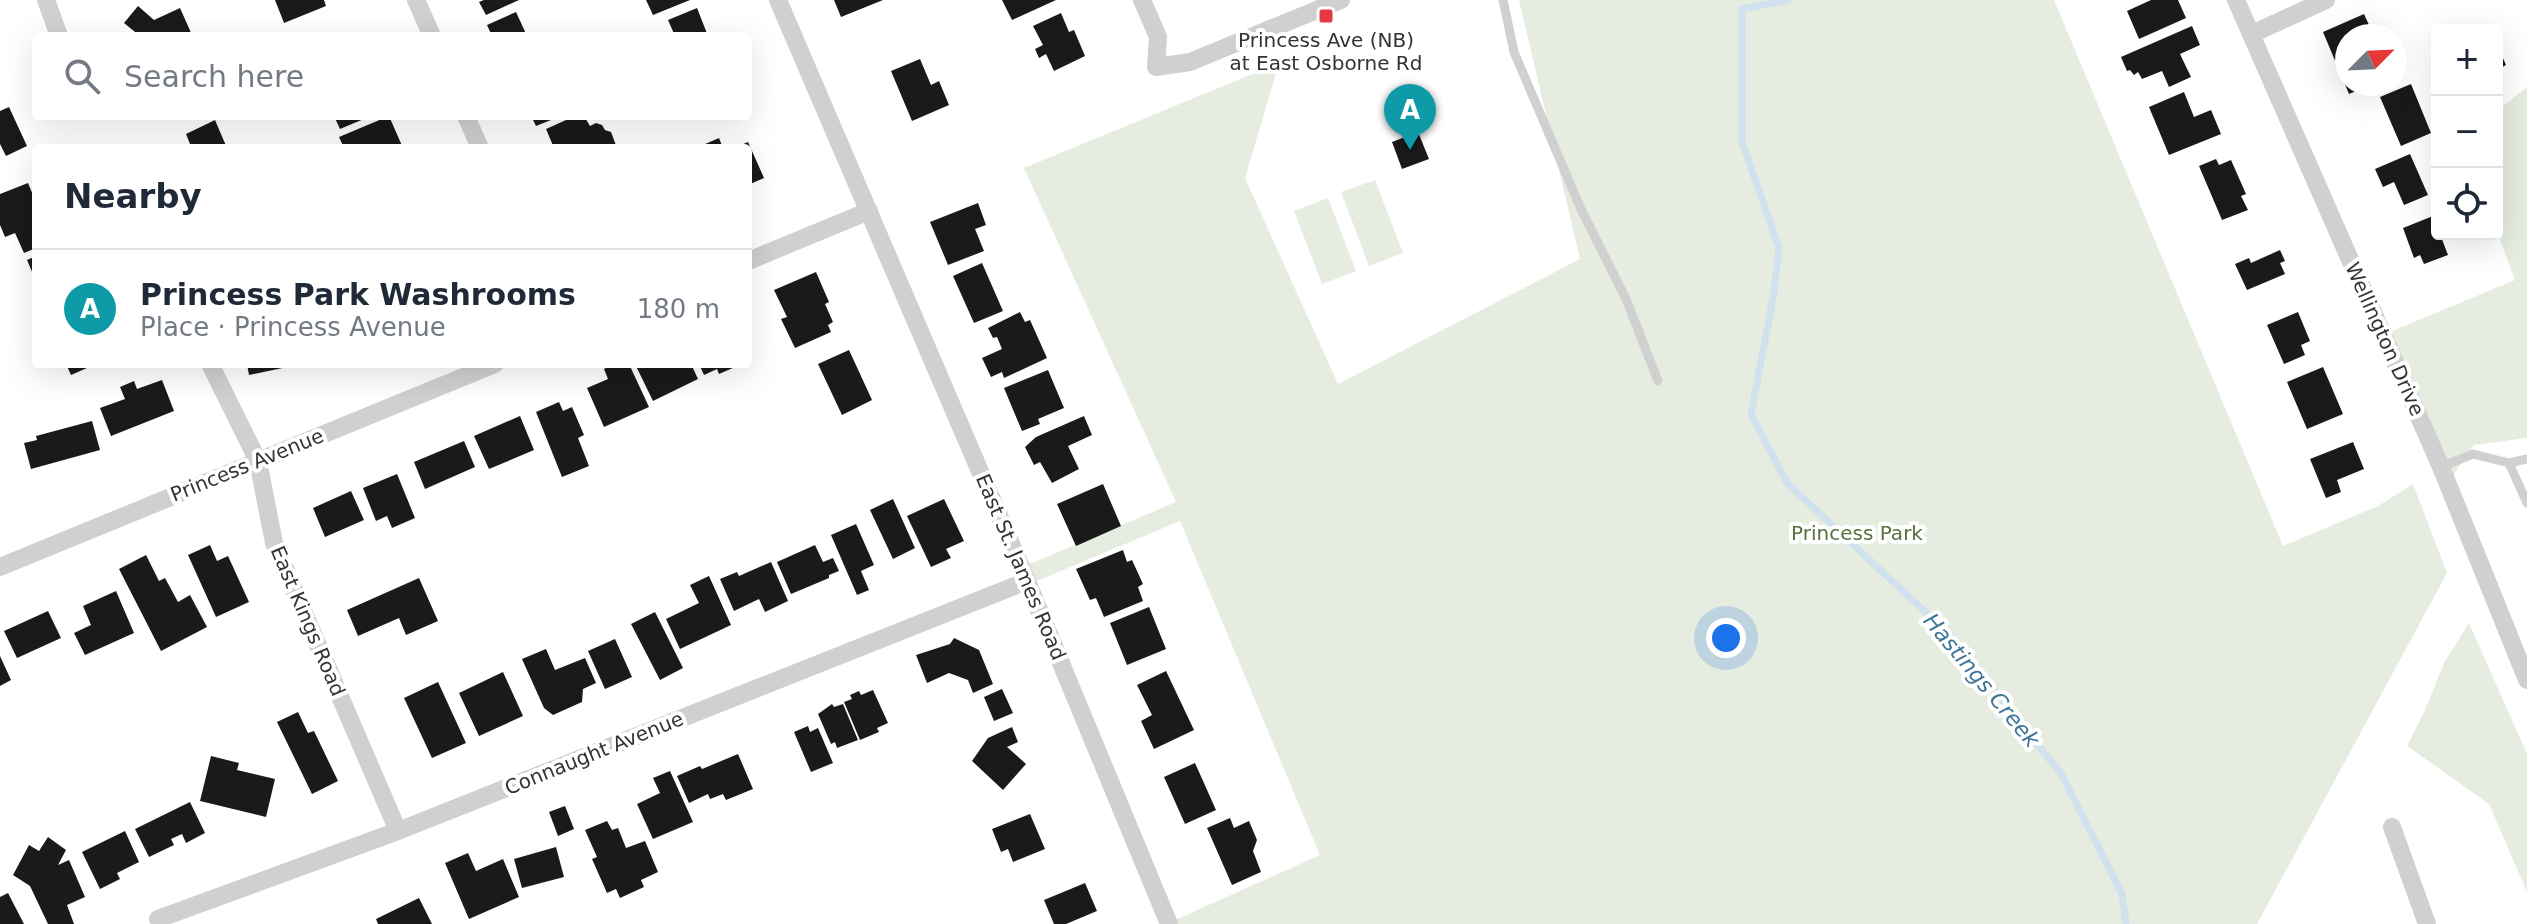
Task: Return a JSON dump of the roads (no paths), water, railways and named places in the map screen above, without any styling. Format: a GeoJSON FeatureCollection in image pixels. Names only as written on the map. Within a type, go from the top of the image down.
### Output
{"type":"FeatureCollection","features":[{"type":"Feature","properties":{"kind":"street"},"geometry":{"type":"LineString","coordinates":[[46,0],[58,32]]}},
{"type":"Feature","properties":{"kind":"street"},"geometry":{"type":"LineString","coordinates":[[416,0],[430,32]]}},
{"type":"Feature","properties":{"kind":"street","name":"East St. James Road"},"geometry":{"type":"LineString","coordinates":[[778,0],[1027,581],[1169,924]]}},
{"type":"Feature","properties":{"kind":"street"},"geometry":{"type":"LineString","coordinates":[[1142,0],[1158,37],[1156,67],[1190,62],[1341,0]]}},
{"type":"Feature","properties":{"kind":"street","name":"Wellington Drive"},"geometry":{"type":"LineString","coordinates":[[2236,0],[2441,467],[2527,680]]}},
{"type":"Feature","properties":{"kind":"street"},"geometry":{"type":"LineString","coordinates":[[2252,34],[2326,0]]}},
{"type":"Feature","properties":{"kind":"street"},"geometry":{"type":"LineString","coordinates":[[468,120],[478,144]]}},
{"type":"Feature","properties":{"kind":"street"},"geometry":{"type":"LineString","coordinates":[[752,259],[869,211]]}},
{"type":"Feature","properties":{"kind":"street","name":"East Kings Road"},"geometry":{"type":"LineString","coordinates":[[212,368],[258,461],[274,543],[398,831]]}},
{"type":"Feature","properties":{"kind":"street","name":"Princess Avenue"},"geometry":{"type":"LineString","coordinates":[[0,567],[485,368]]}},
{"type":"Feature","properties":{"kind":"street","name":"Connaught Avenue"},"geometry":{"type":"LineString","coordinates":[[158,919],[398,831],[1027,581]]}},
{"type":"Feature","properties":{"kind":"street"},"geometry":{"type":"LineString","coordinates":[[2392,827],[2427,924]]}},
{"type":"Feature","properties":{"kind":"lane"},"geometry":{"type":"LineString","coordinates":[[1503,0],[1514,52],[1581,209],[1626,299],[1658,381]]}},
{"type":"Feature","properties":{"kind":"lane"},"geometry":{"type":"LineString","coordinates":[[2441,467],[2473,454],[2509,463],[2527,459]]}},
{"type":"Feature","properties":{"kind":"lane"},"geometry":{"type":"LineString","coordinates":[[2509,463],[2527,503]]}},
{"type":"Feature","properties":{"kind":"waterway","name":"Hastings Creek"},"geometry":{"type":"LineString","coordinates":[[1788,0],[1742,9],[1742,142],[1779,248],[1774,293],[1751,414],[1787,483],[1948,633],[2062,775],[2122,894],[2126,924]]}},
{"type":"Feature","properties":{"kind":"place","name":"Princess Ave (NB) at East Osborne Rd"},"geometry":{"type":"Point","coordinates":[1326,16]}},
{"type":"Feature","properties":{"kind":"place","name":"Princess Park Washrooms"},"geometry":{"type":"Point","coordinates":[1410,150]}},
{"type":"Feature","properties":{"kind":"park label","name":"Princess Park"},"geometry":{"type":"Point","coordinates":[1857,533]}}]}
